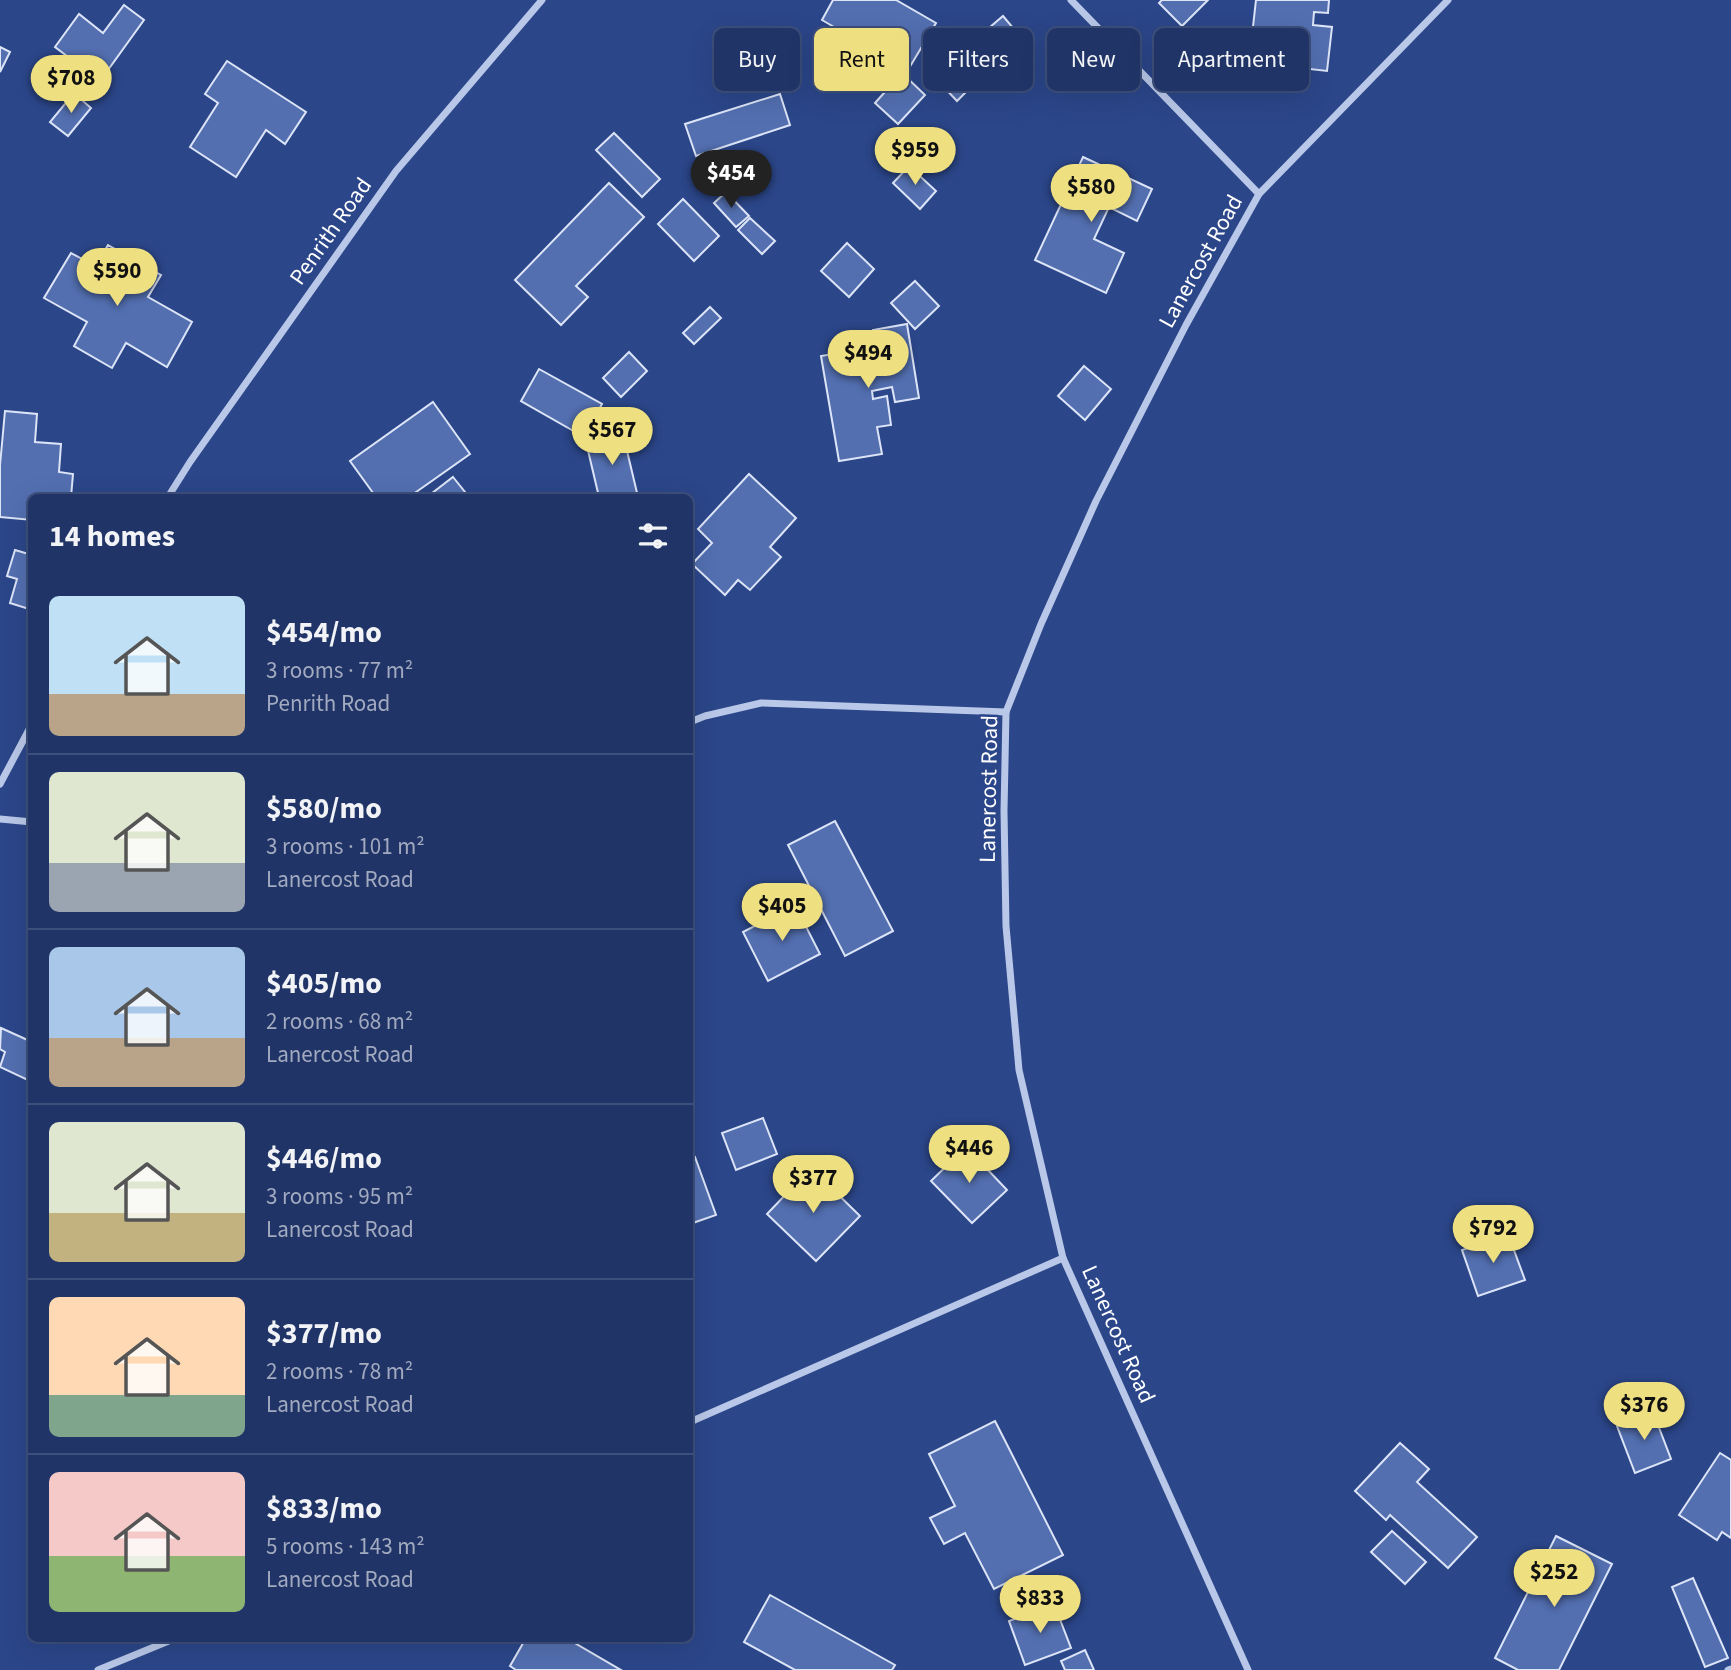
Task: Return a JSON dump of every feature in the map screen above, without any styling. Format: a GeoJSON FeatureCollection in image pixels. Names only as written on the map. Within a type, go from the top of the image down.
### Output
{"type":"FeatureCollection","features":[{"type":"Feature","properties":{"kind":"street","name":"Penrith Road"},"geometry":{"type":"LineString","coordinates":[[170,494],[396,171],[542,0]]}},
{"type":"Feature","properties":{"kind":"street"},"geometry":{"type":"LineString","coordinates":[[1071,0],[1259,194]]}},
{"type":"Feature","properties":{"kind":"street","name":"Lanercost Road"},"geometry":{"type":"LineString","coordinates":[[1248,1670],[1063,1258],[1018,1070],[1006,926],[1006,712],[1041,624],[1096,501],[1186,325],[1259,194],[1448,0]]}},
{"type":"Feature","properties":{"kind":"street"},"geometry":{"type":"LineString","coordinates":[[693,721],[761,703],[1006,712]]}},
{"type":"Feature","properties":{"kind":"street"},"geometry":{"type":"LineString","coordinates":[[0,784],[28,732]]}},
{"type":"Feature","properties":{"kind":"street"},"geometry":{"type":"LineString","coordinates":[[0,819],[28,822]]}},
{"type":"Feature","properties":{"kind":"street"},"geometry":{"type":"LineString","coordinates":[[693,1421],[1063,1258]]}},
{"type":"Feature","properties":{"kind":"street"},"geometry":{"type":"LineString","coordinates":[[97,1670],[166,1642]]}},
{"type":"Feature","properties":{"kind":"building"},"geometry":{"type":"Polygon","coordinates":[[[833,0],[896,0],[936,23],[933,28],[923,28],[923,45],[909,68],[909,28],[836,28],[822,20],[833,0]]]}},
{"type":"Feature","properties":{"kind":"building"},"geometry":{"type":"Polygon","coordinates":[[[1162,0],[1208,0],[1182,26],[1159,3],[1162,0]]]}},
{"type":"Feature","properties":{"kind":"building"},"geometry":{"type":"Polygon","coordinates":[[[1256,0],[1329,0],[1328,13],[1314,12],[1313,25],[1332,27],[1327,71],[1309,69],[1309,28],[1253,28],[1256,0]]]}},
{"type":"Feature","properties":{"kind":"building"},"geometry":{"type":"Polygon","coordinates":[[[124,5],[144,20],[100,81],[55,47],[79,14],[103,33],[124,5]]]}},
{"type":"Feature","properties":{"kind":"building"},"geometry":{"type":"Polygon","coordinates":[[[1003,16],[1013,28],[989,28],[1003,16]]]}},
{"type":"Feature","properties":{"kind":"building"},"geometry":{"type":"Polygon","coordinates":[[[0,47],[10,52],[0,72],[0,47]]]}},
{"type":"Feature","properties":{"kind":"building"},"geometry":{"type":"Polygon","coordinates":[[[227,61],[306,112],[285,144],[266,130],[236,177],[190,147],[218,103],[205,94],[227,61]]]}},
{"type":"Feature","properties":{"kind":"building"},"geometry":{"type":"Polygon","coordinates":[[[909,80],[925,95],[898,124],[875,103],[886,91],[909,91],[909,80]]]}},
{"type":"Feature","properties":{"kind":"building"},"geometry":{"type":"Polygon","coordinates":[[[948,91],[967,91],[957,101],[948,91]]]}},
{"type":"Feature","properties":{"kind":"building"},"geometry":{"type":"Polygon","coordinates":[[[74,93],[91,108],[68,136],[50,122],[74,93]]]}},
{"type":"Feature","properties":{"kind":"building"},"geometry":{"type":"Polygon","coordinates":[[[780,94],[790,125],[696,156],[685,124],[780,94]]]}},
{"type":"Feature","properties":{"kind":"building"},"geometry":{"type":"Polygon","coordinates":[[[614,133],[660,179],[642,197],[596,150],[614,133]]]}},
{"type":"Feature","properties":{"kind":"building"},"geometry":{"type":"Polygon","coordinates":[[[1083,157],[1152,189],[1137,221],[1109,207],[1094,239],[1124,253],[1106,293],[1035,260],[1083,157]]]}},
{"type":"Feature","properties":{"kind":"building"},"geometry":{"type":"Polygon","coordinates":[[[909,166],[936,191],[920,209],[893,183],[909,166]]]}},
{"type":"Feature","properties":{"kind":"building"},"geometry":{"type":"Polygon","coordinates":[[[609,183],[644,217],[576,286],[588,297],[561,325],[515,280],[609,183]]]}},
{"type":"Feature","properties":{"kind":"building"},"geometry":{"type":"Polygon","coordinates":[[[726,192],[749,216],[736,227],[714,203],[726,192]]]}},
{"type":"Feature","properties":{"kind":"building"},"geometry":{"type":"Polygon","coordinates":[[[683,199],[719,236],[694,261],[658,224],[683,199]]]}},
{"type":"Feature","properties":{"kind":"building"},"geometry":{"type":"Polygon","coordinates":[[[750,218],[775,241],[762,254],[738,230],[750,218]]]}},
{"type":"Feature","properties":{"kind":"building"},"geometry":{"type":"Polygon","coordinates":[[[847,243],[874,269],[849,297],[821,271],[847,243]]]}},
{"type":"Feature","properties":{"kind":"building"},"geometry":{"type":"Polygon","coordinates":[[[108,245],[161,275],[148,297],[192,322],[167,367],[126,343],[112,368],[74,346],[87,322],[44,298],[71,253],[95,266],[108,245]]]}},
{"type":"Feature","properties":{"kind":"building"},"geometry":{"type":"Polygon","coordinates":[[[915,281],[939,306],[915,329],[891,303],[915,281]]]}},
{"type":"Feature","properties":{"kind":"building"},"geometry":{"type":"Polygon","coordinates":[[[710,307],[721,318],[694,344],[683,333],[710,307]]]}},
{"type":"Feature","properties":{"kind":"building"},"geometry":{"type":"Polygon","coordinates":[[[907,324],[919,398],[895,402],[892,387],[872,391],[873,399],[887,396],[891,425],[877,427],[882,454],[839,461],[821,356],[875,347],[873,330],[907,324]]]}},
{"type":"Feature","properties":{"kind":"building"},"geometry":{"type":"Polygon","coordinates":[[[629,352],[647,371],[621,397],[603,378],[629,352]]]}},
{"type":"Feature","properties":{"kind":"building"},"geometry":{"type":"Polygon","coordinates":[[[1084,366],[1111,389],[1085,420],[1058,396],[1084,366]]]}},
{"type":"Feature","properties":{"kind":"building"},"geometry":{"type":"Polygon","coordinates":[[[539,369],[602,404],[584,437],[521,401],[539,369]]]}},
{"type":"Feature","properties":{"kind":"building"},"geometry":{"type":"Polygon","coordinates":[[[433,402],[470,454],[413,494],[374,494],[350,461],[433,402]]]}},
{"type":"Feature","properties":{"kind":"building"},"geometry":{"type":"Polygon","coordinates":[[[5,411],[37,414],[35,442],[61,444],[59,472],[73,474],[71,494],[28,494],[28,520],[0,517],[0,465],[5,411]]]}},
{"type":"Feature","properties":{"kind":"building"},"geometry":{"type":"Polygon","coordinates":[[[623,434],[637,494],[598,494],[586,442],[623,434]]]}},
{"type":"Feature","properties":{"kind":"building"},"geometry":{"type":"Polygon","coordinates":[[[749,474],[796,518],[770,547],[781,557],[750,590],[738,580],[725,595],[693,565],[712,543],[698,529],[749,474]]]}},
{"type":"Feature","properties":{"kind":"building"},"geometry":{"type":"Polygon","coordinates":[[[453,477],[467,494],[431,494],[453,477]]]}},
{"type":"Feature","properties":{"kind":"building"},"geometry":{"type":"Polygon","coordinates":[[[15,550],[28,554],[28,609],[10,603],[17,579],[7,576],[15,550]]]}},
{"type":"Feature","properties":{"kind":"building"},"geometry":{"type":"Polygon","coordinates":[[[835,821],[893,931],[845,956],[788,845],[835,821]]]}},
{"type":"Feature","properties":{"kind":"building"},"geometry":{"type":"Polygon","coordinates":[[[795,905],[820,954],[768,981],[743,932],[795,905]]]}},
{"type":"Feature","properties":{"kind":"building"},"geometry":{"type":"Polygon","coordinates":[[[1,1028],[28,1040],[28,1080],[0,1067],[5,1052],[0,1049],[1,1028]]]}},
{"type":"Feature","properties":{"kind":"building"},"geometry":{"type":"Polygon","coordinates":[[[763,1118],[777,1154],[736,1170],[722,1133],[763,1118]]]}},
{"type":"Feature","properties":{"kind":"building"},"geometry":{"type":"Polygon","coordinates":[[[966,1147],[1007,1190],[972,1223],[931,1181],[966,1147]]]}},
{"type":"Feature","properties":{"kind":"building"},"geometry":{"type":"Polygon","coordinates":[[[695,1157],[716,1215],[693,1223],[695,1157]]]}},
{"type":"Feature","properties":{"kind":"building"},"geometry":{"type":"Polygon","coordinates":[[[811,1168],[860,1216],[816,1261],[767,1214],[811,1168]]]}},
{"type":"Feature","properties":{"kind":"building"},"geometry":{"type":"Polygon","coordinates":[[[1508,1234],[1525,1280],[1478,1296],[1462,1250],[1508,1234]]]}},
{"type":"Feature","properties":{"kind":"building"},"geometry":{"type":"Polygon","coordinates":[[[1653,1412],[1671,1459],[1635,1473],[1617,1426],[1653,1412]]]}},
{"type":"Feature","properties":{"kind":"building"},"geometry":{"type":"Polygon","coordinates":[[[995,1421],[1063,1555],[994,1589],[965,1533],[944,1544],[930,1518],[955,1506],[929,1454],[995,1421]]]}},
{"type":"Feature","properties":{"kind":"building"},"geometry":{"type":"Polygon","coordinates":[[[1400,1443],[1429,1469],[1417,1482],[1477,1537],[1448,1568],[1390,1515],[1386,1520],[1355,1491],[1400,1443]]]}},
{"type":"Feature","properties":{"kind":"building"},"geometry":{"type":"Polygon","coordinates":[[[1720,1453],[1731,1460],[1731,1538],[1722,1532],[1717,1540],[1679,1515],[1720,1453]]]}},
{"type":"Feature","properties":{"kind":"building"},"geometry":{"type":"Polygon","coordinates":[[[1392,1531],[1426,1562],[1405,1584],[1371,1552],[1392,1531]]]}},
{"type":"Feature","properties":{"kind":"building"},"geometry":{"type":"Polygon","coordinates":[[[1556,1536],[1612,1564],[1559,1670],[1518,1670],[1495,1658],[1556,1536]]]}},
{"type":"Feature","properties":{"kind":"building"},"geometry":{"type":"Polygon","coordinates":[[[1693,1578],[1728,1658],[1705,1667],[1672,1587],[1693,1578]]]}},
{"type":"Feature","properties":{"kind":"building"},"geometry":{"type":"Polygon","coordinates":[[[770,1595],[895,1665],[892,1670],[795,1670],[744,1642],[770,1595]]]}},
{"type":"Feature","properties":{"kind":"building"},"geometry":{"type":"Polygon","coordinates":[[[1054,1604],[1071,1648],[1025,1665],[1009,1621],[1054,1604]]]}},
{"type":"Feature","properties":{"kind":"building"},"geometry":{"type":"Polygon","coordinates":[[[524,1642],[573,1642],[621,1670],[516,1670],[510,1666],[524,1642]]]}},
{"type":"Feature","properties":{"kind":"building"},"geometry":{"type":"Polygon","coordinates":[[[1085,1650],[1094,1670],[1065,1670],[1061,1661],[1085,1650]]]}}]}
